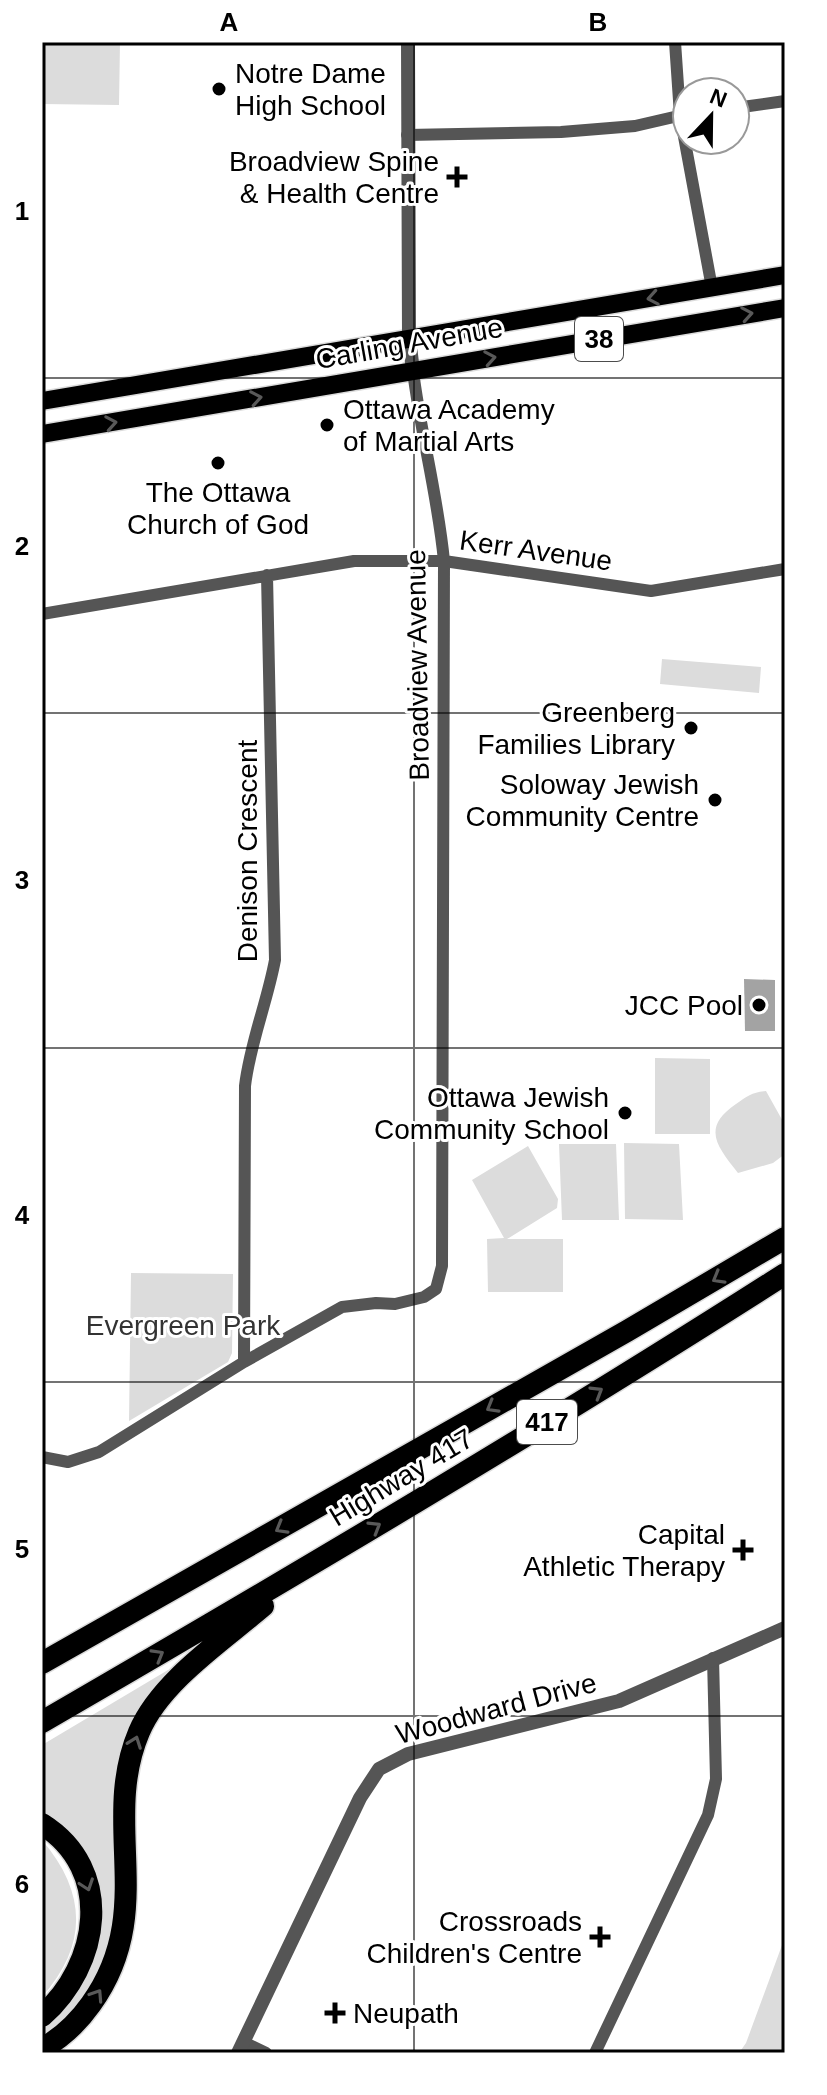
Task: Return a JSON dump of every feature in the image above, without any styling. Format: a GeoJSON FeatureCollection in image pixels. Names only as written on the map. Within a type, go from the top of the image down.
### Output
{"type":"FeatureCollection","features":[{"type":"Feature","properties":{"kind":"highway","name":"417"},"geometry":{"type":"LineString","coordinates":[[42,1663],[785,1238]]}},
{"type":"Feature","properties":{"kind":"highway","name":"Highway 417"},"geometry":{"type":"LineString","coordinates":[[42,1722],[308,1568],[642,1365],[785,1274]]}},
{"type":"Feature","properties":{"kind":"highway"},"geometry":{"type":"LineString","coordinates":[[42,2049],[82,2017],[108,1977],[120,1947],[127,1908],[125,1791],[129,1759],[140,1729],[159,1699],[193,1665],[308,1568]]}},
{"type":"Feature","properties":{"kind":"highway"},"geometry":{"type":"LineString","coordinates":[[42,1824],[55,1832],[74,1855],[89,1887],[92,1915],[89,1943],[74,1976],[42,2016]]}},
{"type":"Feature","properties":{"kind":"main road","name":"Carling Avenue"},"geometry":{"type":"LineString","coordinates":[[42,401],[785,275]]}},
{"type":"Feature","properties":{"kind":"main road","name":"Carling Avenue"},"geometry":{"type":"LineString","coordinates":[[42,434],[785,308]]}},
{"type":"Feature","properties":{"kind":"street","name":"Broadview Avenue"},"geometry":{"type":"LineString","coordinates":[[244,1362],[342,1307],[395,1304],[424,1297],[436,1289],[442,1266],[444,561],[441,525],[420,422],[409,338],[408,42]]}},
{"type":"Feature","properties":{"kind":"street"},"geometry":{"type":"LineString","coordinates":[[675,42],[679,76]]}},
{"type":"Feature","properties":{"kind":"street"},"geometry":{"type":"LineString","coordinates":[[751,106],[785,101]]}},
{"type":"Feature","properties":{"kind":"street"},"geometry":{"type":"LineString","coordinates":[[407,135],[576,131],[635,126],[671,117]]}},
{"type":"Feature","properties":{"kind":"street"},"geometry":{"type":"LineString","coordinates":[[691,156],[712,288]]}},
{"type":"Feature","properties":{"kind":"street","name":"Kerr Avenue"},"geometry":{"type":"LineString","coordinates":[[42,614],[354,561],[444,561],[651,591],[785,569]]}},
{"type":"Feature","properties":{"kind":"street","name":"Denison Crescent"},"geometry":{"type":"LineString","coordinates":[[244,1362],[245,1086],[248,1057],[268,995],[275,960],[267,575]]}},
{"type":"Feature","properties":{"kind":"street"},"geometry":{"type":"LineString","coordinates":[[42,1457],[68,1462],[99,1452],[244,1362]]}},
{"type":"Feature","properties":{"kind":"street","name":"Woodward Drive"},"geometry":{"type":"LineString","coordinates":[[240,2048],[360,1798],[379,1769],[408,1754],[619,1701],[785,1628]]}},
{"type":"Feature","properties":{"kind":"street"},"geometry":{"type":"LineString","coordinates":[[595,2053],[708,1815],[716,1779],[713,1658]]}},
{"type":"Feature","properties":{"kind":"street"},"geometry":{"type":"LineString","coordinates":[[240,2048],[266,2053]]}},
{"type":"Feature","properties":{"kind":"green space"},"geometry":{"type":"Polygon","coordinates":[[[42,42],[120,42],[119,105],[42,104],[42,42]]]}},
{"type":"Feature","properties":{"kind":"green space"},"geometry":{"type":"Polygon","coordinates":[[[662,659],[761,667],[759,693],[660,684],[662,659]]]}},
{"type":"Feature","properties":{"kind":"green space"},"geometry":{"type":"Polygon","coordinates":[[[655,1058],[710,1059],[710,1134],[655,1134],[655,1058]]]}},
{"type":"Feature","properties":{"kind":"green space"},"geometry":{"type":"Polygon","coordinates":[[[766,1091],[785,1125],[785,1154],[773,1163],[738,1173],[719,1146],[716,1129],[725,1113],[736,1104],[750,1095],[766,1091]]]}},
{"type":"Feature","properties":{"kind":"green space"},"geometry":{"type":"Polygon","coordinates":[[[624,1143],[679,1144],[683,1220],[625,1219],[624,1143]]]}},
{"type":"Feature","properties":{"kind":"green space"},"geometry":{"type":"Polygon","coordinates":[[[559,1144],[616,1144],[619,1220],[562,1220],[559,1144]]]}},
{"type":"Feature","properties":{"kind":"green space"},"geometry":{"type":"Polygon","coordinates":[[[528,1146],[558,1199],[557,1208],[507,1239],[563,1239],[563,1292],[488,1292],[487,1239],[504,1238],[472,1180],[528,1146]]]}},
{"type":"Feature","properties":{"kind":"green space","name":"Evergreen Park"},"geometry":{"type":"Polygon","coordinates":[[[131,1273],[233,1274],[232,1353],[228,1362],[129,1421],[131,1273]]]}},
{"type":"Feature","properties":{"kind":"green space"},"geometry":{"type":"Polygon","coordinates":[[[168,1670],[172,1672],[135,1716],[119,1915],[109,1952],[84,1999],[42,2041],[42,2024],[99,1919],[50,1817],[42,1813],[42,1745],[168,1670]]]}},
{"type":"Feature","properties":{"kind":"green space"},"geometry":{"type":"Polygon","coordinates":[[[42,1840],[67,1880],[74,1899],[76,1919],[68,1958],[42,1997],[42,1840]]]}},
{"type":"Feature","properties":{"kind":"green space"},"geometry":{"type":"Polygon","coordinates":[[[785,1937],[785,2053],[739,2053],[746,2043],[785,1937]]]}},
{"type":"Feature","properties":{"kind":"shaded area","name":"JCC Pool"},"geometry":{"type":"Polygon","coordinates":[[[744,979],[775,980],[775,1031],[745,1031],[744,979]]]}},
{"type":"Feature","properties":{"kind":"place","name":"Notre Dame High School"},"geometry":{"type":"Point","coordinates":[219,89]}},
{"type":"Feature","properties":{"kind":"place","name":"Broadview Spine & Health Centre"},"geometry":{"type":"Point","coordinates":[457,177]}},
{"type":"Feature","properties":{"kind":"place","name":"Ottawa Academy of Martial Arts"},"geometry":{"type":"Point","coordinates":[327,425]}},
{"type":"Feature","properties":{"kind":"place","name":"The Ottawa Church of God"},"geometry":{"type":"Point","coordinates":[218,463]}},
{"type":"Feature","properties":{"kind":"place","name":"Greenberg Families Library"},"geometry":{"type":"Point","coordinates":[691,728]}},
{"type":"Feature","properties":{"kind":"place","name":"Soloway Jewish Community Centre"},"geometry":{"type":"Point","coordinates":[715,800]}},
{"type":"Feature","properties":{"kind":"place","name":"JCC Pool"},"geometry":{"type":"Point","coordinates":[759,1005]}},
{"type":"Feature","properties":{"kind":"place","name":"Ottawa Jewish Community School"},"geometry":{"type":"Point","coordinates":[625,1113]}},
{"type":"Feature","properties":{"kind":"place","name":"Capital Athletic Therapy"},"geometry":{"type":"Point","coordinates":[743,1550]}},
{"type":"Feature","properties":{"kind":"place","name":"Crossroads Children's Centre"},"geometry":{"type":"Point","coordinates":[600,1937]}},
{"type":"Feature","properties":{"kind":"place","name":"Neupath"},"geometry":{"type":"Point","coordinates":[335,2013]}}]}
